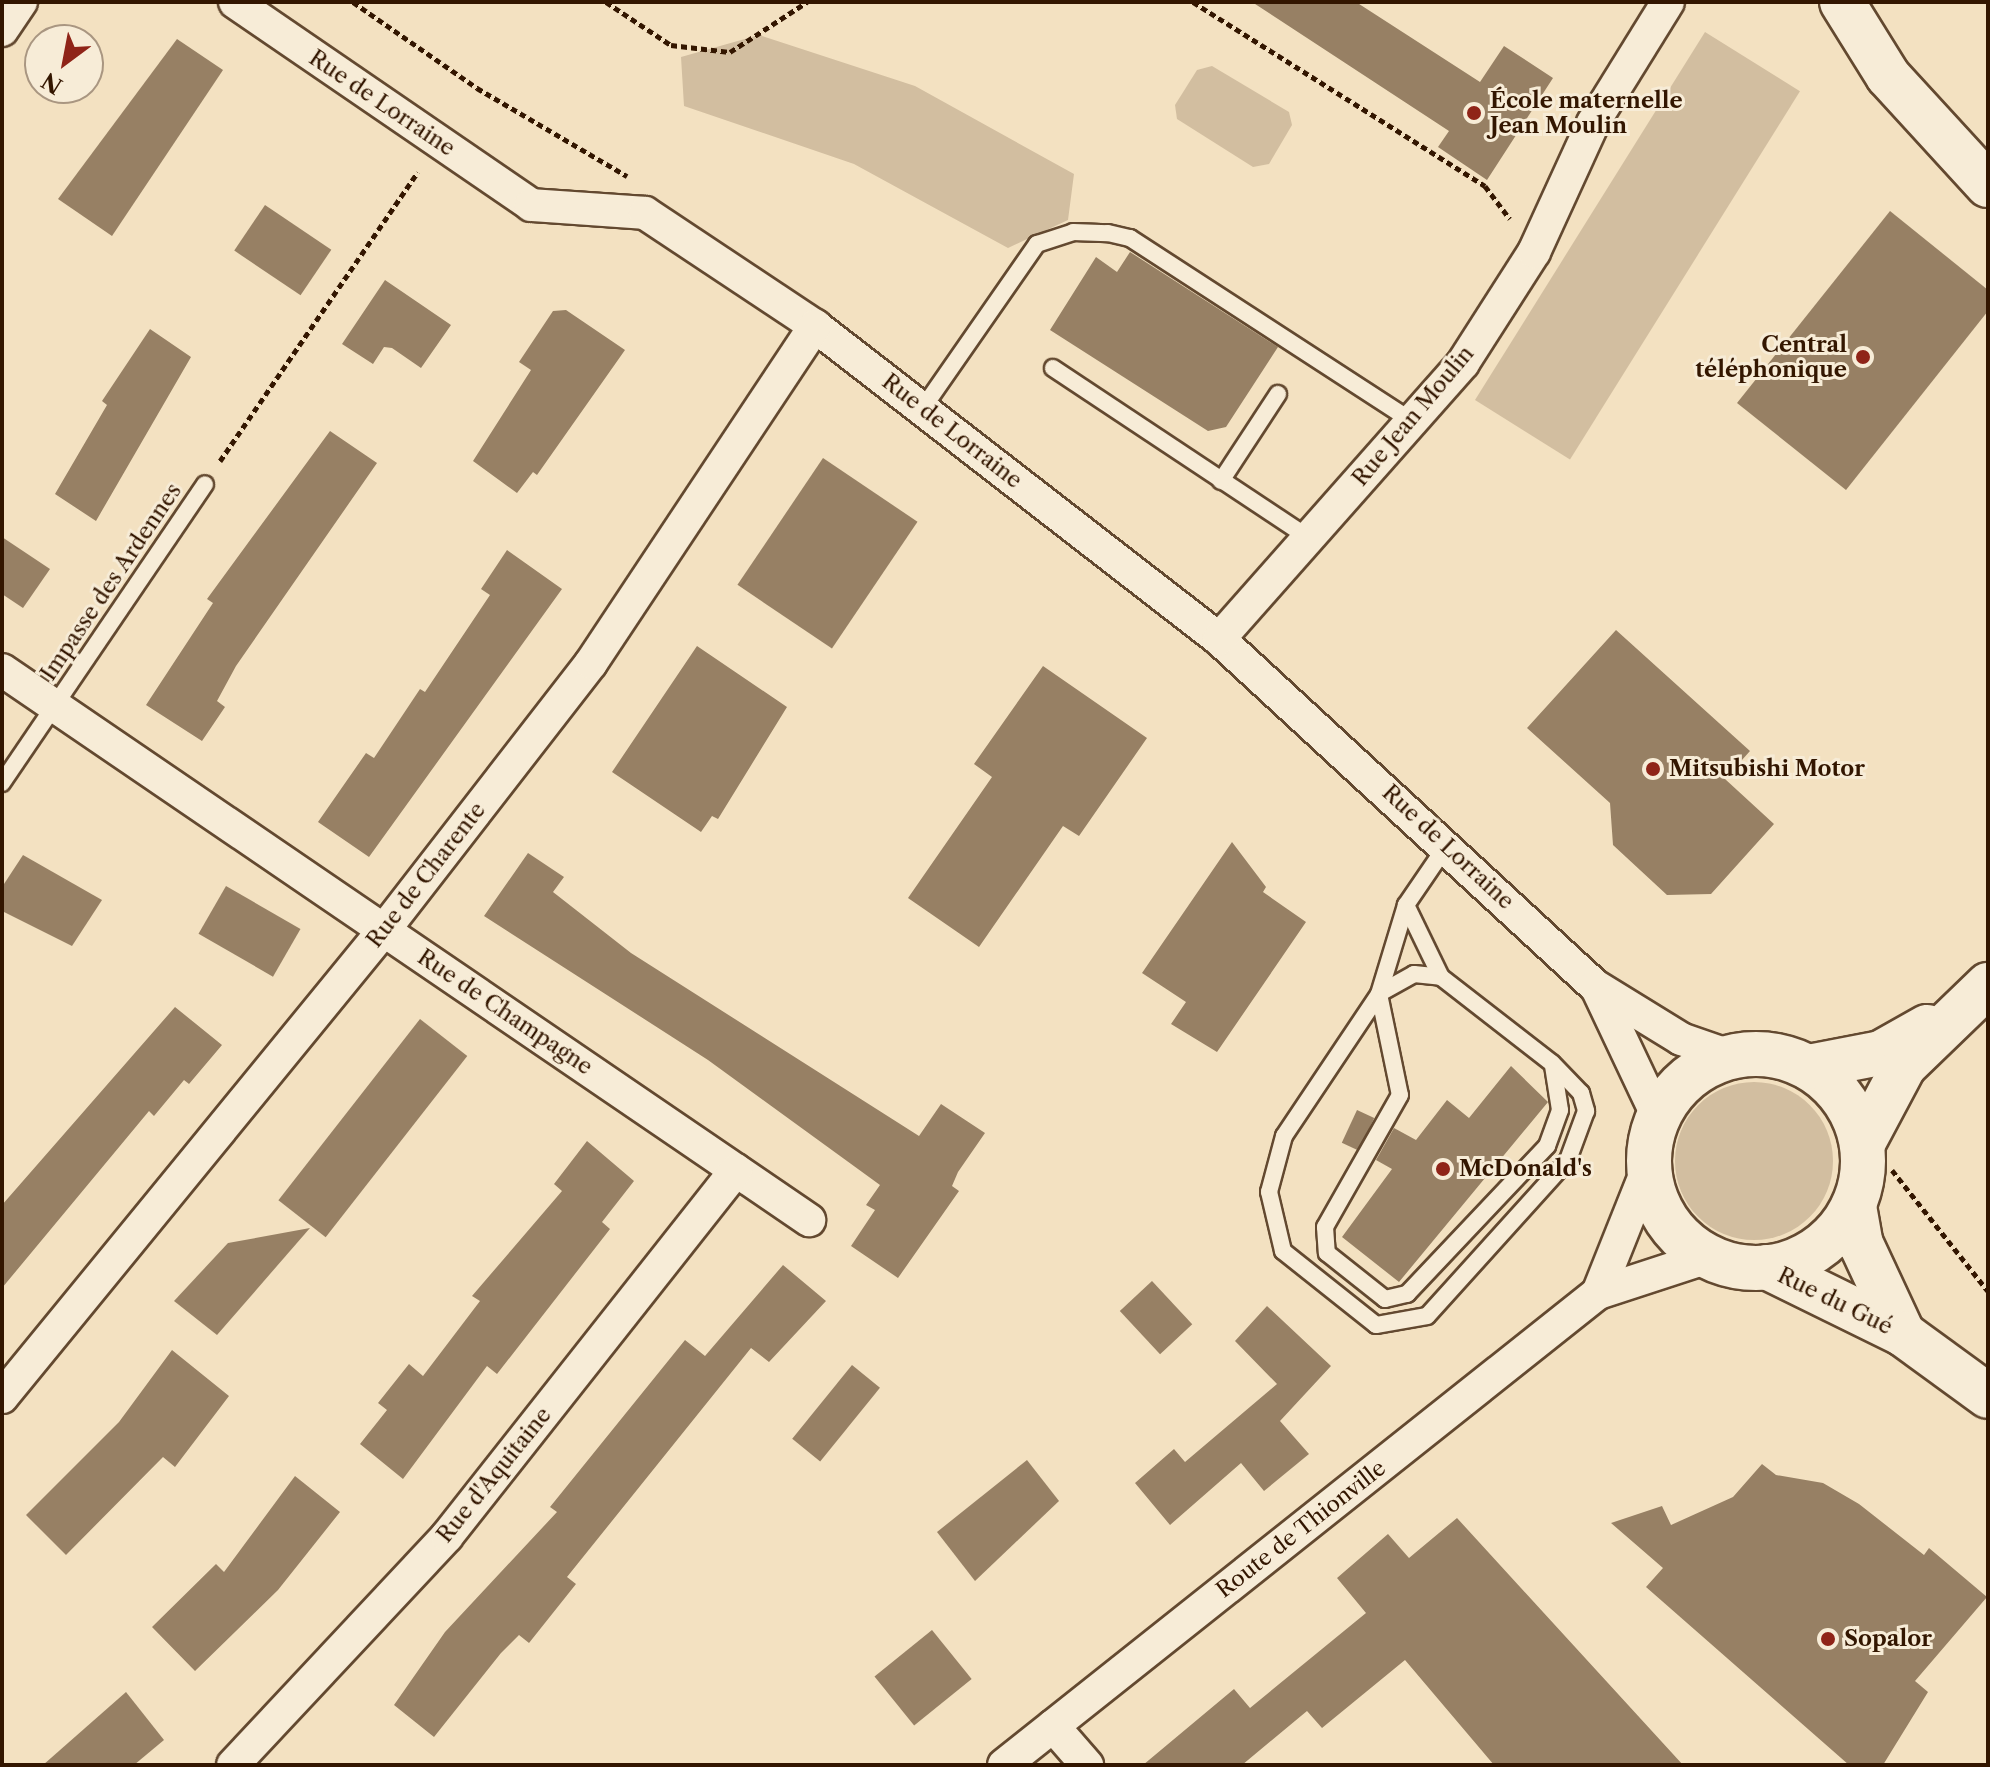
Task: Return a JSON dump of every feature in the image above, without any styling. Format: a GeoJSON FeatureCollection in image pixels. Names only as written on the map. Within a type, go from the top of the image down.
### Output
{"type":"FeatureCollection","features":[{"type":"Feature","properties":{"kind":"street"},"geometry":{"type":"LineString","coordinates":[[2,30],[21,2]]}},
{"type":"Feature","properties":{"kind":"street","name":"Rue de Lorraine"},"geometry":{"type":"LineString","coordinates":[[235,2],[531,205],[645,213],[815,326],[1219,639],[1447,845],[1595,986],[1681,1039],[1733,1057]]}},
{"type":"Feature","properties":{"kind":"street","name":"Rue Jean Moulin"},"geometry":{"type":"LineString","coordinates":[[1219,639],[1463,363],[1534,252],[1593,123],[1668,2]]}},
{"type":"Feature","properties":{"kind":"street"},"geometry":{"type":"LineString","coordinates":[[1842,2],[1888,76],[1988,185]]}},
{"type":"Feature","properties":{"kind":"street","name":"Rue de Charente"},"geometry":{"type":"LineString","coordinates":[[2,1397],[384,930],[591,663],[815,326]]}},
{"type":"Feature","properties":{"kind":"street","name":"Rue de Champagne"},"geometry":{"type":"LineString","coordinates":[[2,670],[809,1220]]}},
{"type":"Feature","properties":{"kind":"street","name":"Rue de Lorraine"},"geometry":{"type":"LineString","coordinates":[[1595,986],[1658,1117]]}},
{"type":"Feature","properties":{"kind":"street"},"geometry":{"type":"LineString","coordinates":[[1808,1067],[1881,1053],[1972,997]]}},
{"type":"Feature","properties":{"kind":"street"},"geometry":{"type":"LineString","coordinates":[[1877,1151],[1834,1086],[1808,1067],[1778,1055],[1733,1057],[1689,1075],[1658,1117],[1648,1168],[1655,1202],[1673,1230],[1708,1257],[1767,1267],[1818,1248],[1854,1206],[1877,1151],[1904,1066],[1972,997]]}},
{"type":"Feature","properties":{"kind":"street","name":"Route de Thionville"},"geometry":{"type":"LineString","coordinates":[[1598,1293],[1648,1168]]}},
{"type":"Feature","properties":{"kind":"street","name":"Rue d'Aquitaine"},"geometry":{"type":"LineString","coordinates":[[233,1765],[447,1536],[736,1170]]}},
{"type":"Feature","properties":{"kind":"street","name":"Rue du Gué"},"geometry":{"type":"LineString","coordinates":[[1854,1206],[1861,1244],[1903,1334]]}},
{"type":"Feature","properties":{"kind":"street","name":"Route de Thionville"},"geometry":{"type":"LineString","coordinates":[[1004,1765],[1598,1293],[1708,1257]]}},
{"type":"Feature","properties":{"kind":"street","name":"Rue du Gué"},"geometry":{"type":"LineString","coordinates":[[1767,1267],[1903,1334],[1988,1396]]}},
{"type":"Feature","properties":{"kind":"street"},"geometry":{"type":"LineString","coordinates":[[1053,1726],[1087,1765]]}},
{"type":"Feature","properties":{"kind":"lane"},"geometry":{"type":"LineString","coordinates":[[923,408],[1037,244],[1073,232],[1108,233],[1130,238],[1412,421]]}},
{"type":"Feature","properties":{"kind":"lane"},"geometry":{"type":"LineString","coordinates":[[1053,368],[1307,537]]}},
{"type":"Feature","properties":{"kind":"lane"},"geometry":{"type":"LineString","coordinates":[[1221,481],[1278,394]]}},
{"type":"Feature","properties":{"kind":"lane","name":"Impasse des Ardennes"},"geometry":{"type":"LineString","coordinates":[[2,783],[205,484]]}},
{"type":"Feature","properties":{"kind":"lane"},"geometry":{"type":"LineString","coordinates":[[1406,905],[1441,977],[1552,1063],[1581,1093],[1586,1111],[1568,1160],[1427,1316],[1376,1325],[1283,1251],[1269,1192],[1284,1136],[1379,994],[1406,905],[1447,845]]}},
{"type":"Feature","properties":{"kind":"lane"},"geometry":{"type":"LineString","coordinates":[[1379,994],[1414,974],[1441,977]]}},
{"type":"Feature","properties":{"kind":"lane"},"geometry":{"type":"LineString","coordinates":[[1379,994],[1400,1095],[1325,1227],[1327,1253],[1385,1299],[1407,1294],[1547,1146],[1560,1110],[1552,1063]]}},
{"type":"Feature","properties":{"kind":"path"},"geometry":{"type":"LineString","coordinates":[[606,2],[671,45],[730,52],[807,2]]}},
{"type":"Feature","properties":{"kind":"path"},"geometry":{"type":"LineString","coordinates":[[1193,2],[1485,186],[1534,252]]}},
{"type":"Feature","properties":{"kind":"path"},"geometry":{"type":"LineString","coordinates":[[357,3],[477,88],[623,168],[645,213]]}},
{"type":"Feature","properties":{"kind":"path"},"geometry":{"type":"LineString","coordinates":[[205,484],[439,142]]}},
{"type":"Feature","properties":{"kind":"path"},"geometry":{"type":"LineString","coordinates":[[1877,1151],[1914,1206],[1988,1291]]}},
{"type":"Feature","properties":{"kind":"shaded area"},"geometry":{"type":"Polygon","coordinates":[[[1705,32],[1800,91],[1570,459],[1475,400],[1705,32]]]}},
{"type":"Feature","properties":{"kind":"shaded area"},"geometry":{"type":"Polygon","coordinates":[[[759,35],[915,86],[1074,174],[1068,220],[1008,248],[854,164],[684,106],[681,57],[759,35]]]}},
{"type":"Feature","properties":{"kind":"shaded area"},"geometry":{"type":"Polygon","coordinates":[[[1212,66],[1289,112],[1292,125],[1269,164],[1253,167],[1177,119],[1175,105],[1197,70],[1212,66]]]}},
{"type":"Feature","properties":{"kind":"shaded area"},"geometry":{"type":"Polygon","coordinates":[[[1754,1082],[1784,1088],[1810,1105],[1827,1131],[1833,1161],[1827,1191],[1810,1217],[1784,1234],[1754,1240],[1724,1234],[1698,1217],[1681,1191],[1675,1161],[1681,1131],[1698,1105],[1724,1088],[1754,1082]]]}},
{"type":"Feature","properties":{"kind":"building"},"geometry":{"type":"Polygon","coordinates":[[[1252,2],[1356,2],[1480,82],[1504,46],[1553,78],[1487,180],[1438,147],[1449,131],[1252,2]]]}},
{"type":"Feature","properties":{"kind":"building"},"geometry":{"type":"Polygon","coordinates":[[[177,39],[223,70],[112,236],[58,199],[177,39]]]}},
{"type":"Feature","properties":{"kind":"building"},"geometry":{"type":"Polygon","coordinates":[[[265,205],[331,250],[301,295],[234,251],[265,205]]]}},
{"type":"Feature","properties":{"kind":"building","name":"Central téléphonique"},"geometry":{"type":"Polygon","coordinates":[[[1890,211],[1988,290],[1988,311],[1846,490],[1737,403],[1890,211]]]}},
{"type":"Feature","properties":{"kind":"building"},"geometry":{"type":"Polygon","coordinates":[[[1130,252],[1278,347],[1226,427],[1208,431],[1050,330],[1096,257],[1117,272],[1130,252]]]}},
{"type":"Feature","properties":{"kind":"building"},"geometry":{"type":"Polygon","coordinates":[[[385,280],[451,325],[421,368],[392,348],[384,347],[373,364],[342,344],[385,280]]]}},
{"type":"Feature","properties":{"kind":"building"},"geometry":{"type":"Polygon","coordinates":[[[566,310],[625,350],[537,475],[533,472],[517,493],[473,461],[531,370],[519,362],[553,311],[566,310]]]}},
{"type":"Feature","properties":{"kind":"building"},"geometry":{"type":"Polygon","coordinates":[[[150,329],[191,357],[96,521],[55,494],[107,405],[102,401],[150,329]]]}},
{"type":"Feature","properties":{"kind":"building"},"geometry":{"type":"Polygon","coordinates":[[[330,431],[377,463],[236,666],[217,701],[225,707],[202,741],[146,705],[213,603],[207,599],[330,431]]]}},
{"type":"Feature","properties":{"kind":"building"},"geometry":{"type":"Polygon","coordinates":[[[823,458],[918,522],[832,649],[737,585],[823,458]]]}},
{"type":"Feature","properties":{"kind":"building"},"geometry":{"type":"Polygon","coordinates":[[[2,537],[50,569],[23,608],[2,594],[2,537]]]}},
{"type":"Feature","properties":{"kind":"building"},"geometry":{"type":"Polygon","coordinates":[[[507,550],[562,589],[369,857],[318,822],[366,753],[374,758],[420,689],[425,692],[490,595],[481,589],[507,550]]]}},
{"type":"Feature","properties":{"kind":"building","name":"Mitsubishi Motor"},"geometry":{"type":"Polygon","coordinates":[[[1616,630],[1750,751],[1725,779],[1774,824],[1711,894],[1667,895],[1613,845],[1610,803],[1527,728],[1616,630]]]}},
{"type":"Feature","properties":{"kind":"building"},"geometry":{"type":"Polygon","coordinates":[[[697,646],[787,707],[718,819],[712,816],[701,832],[612,772],[697,646]]]}},
{"type":"Feature","properties":{"kind":"building"},"geometry":{"type":"Polygon","coordinates":[[[1043,666],[1147,738],[1079,836],[1063,826],[979,947],[908,898],[992,777],[974,764],[1043,666]]]}},
{"type":"Feature","properties":{"kind":"building"},"geometry":{"type":"Polygon","coordinates":[[[1232,842],[1266,887],[1263,892],[1306,922],[1217,1052],[1171,1024],[1186,1002],[1142,973],[1232,842]]]}},
{"type":"Feature","properties":{"kind":"building"},"geometry":{"type":"Polygon","coordinates":[[[528,853],[564,877],[553,892],[631,953],[919,1136],[941,1104],[985,1133],[958,1172],[952,1186],[959,1191],[898,1278],[851,1246],[875,1210],[866,1205],[880,1185],[708,1060],[484,916],[528,853]]]}},
{"type":"Feature","properties":{"kind":"building"},"geometry":{"type":"Polygon","coordinates":[[[23,855],[102,900],[72,946],[2,911],[2,887],[23,855]]]}},
{"type":"Feature","properties":{"kind":"building"},"geometry":{"type":"Polygon","coordinates":[[[226,886],[300,929],[273,977],[198,934],[226,886]]]}},
{"type":"Feature","properties":{"kind":"building"},"geometry":{"type":"Polygon","coordinates":[[[175,1007],[222,1045],[189,1084],[184,1080],[154,1116],[149,1111],[2,1288],[2,1205],[175,1007]]]}},
{"type":"Feature","properties":{"kind":"building"},"geometry":{"type":"Polygon","coordinates":[[[420,1019],[467,1056],[326,1237],[278,1200],[420,1019]]]}},
{"type":"Feature","properties":{"kind":"building","name":"McDonald's"},"geometry":{"type":"Polygon","coordinates":[[[1511,1066],[1548,1102],[1399,1282],[1342,1237],[1392,1169],[1376,1160],[1394,1128],[1416,1140],[1447,1100],[1469,1118],[1511,1066]]]}},
{"type":"Feature","properties":{"kind":"building"},"geometry":{"type":"Polygon","coordinates":[[[1357,1110],[1374,1118],[1359,1151],[1342,1143],[1357,1110]]]}},
{"type":"Feature","properties":{"kind":"building"},"geometry":{"type":"Polygon","coordinates":[[[587,1141],[634,1181],[602,1222],[610,1229],[497,1374],[487,1366],[403,1479],[360,1444],[387,1410],[378,1403],[409,1364],[423,1376],[480,1301],[472,1296],[562,1191],[554,1184],[587,1141]]]}},
{"type":"Feature","properties":{"kind":"building"},"geometry":{"type":"Polygon","coordinates":[[[310,1228],[217,1335],[174,1301],[228,1243],[310,1228]]]}},
{"type":"Feature","properties":{"kind":"building"},"geometry":{"type":"Polygon","coordinates":[[[783,1265],[826,1301],[769,1362],[751,1348],[567,1577],[576,1584],[529,1643],[519,1635],[434,1737],[394,1705],[445,1632],[557,1512],[550,1507],[685,1340],[705,1356],[783,1265]]]}},
{"type":"Feature","properties":{"kind":"building"},"geometry":{"type":"Polygon","coordinates":[[[1152,1281],[1192,1324],[1160,1354],[1120,1311],[1152,1281]]]}},
{"type":"Feature","properties":{"kind":"building"},"geometry":{"type":"Polygon","coordinates":[[[1267,1306],[1331,1366],[1280,1421],[1309,1454],[1264,1491],[1241,1463],[1170,1525],[1135,1483],[1174,1449],[1185,1462],[1277,1384],[1235,1341],[1267,1306]]]}},
{"type":"Feature","properties":{"kind":"building"},"geometry":{"type":"Polygon","coordinates":[[[172,1350],[229,1396],[175,1467],[163,1457],[66,1555],[26,1515],[119,1422],[172,1350]]]}},
{"type":"Feature","properties":{"kind":"building"},"geometry":{"type":"Polygon","coordinates":[[[852,1365],[880,1388],[820,1461],[792,1439],[852,1365]]]}},
{"type":"Feature","properties":{"kind":"building"},"geometry":{"type":"Polygon","coordinates":[[[1027,1460],[1059,1501],[975,1581],[937,1532],[1027,1460]]]}},
{"type":"Feature","properties":{"kind":"building","name":"Sopalor"},"geometry":{"type":"Polygon","coordinates":[[[1762,1464],[1776,1475],[1823,1483],[1859,1504],[1924,1555],[1929,1548],[1987,1597],[1915,1681],[1928,1692],[1883,1765],[1849,1765],[1646,1587],[1663,1568],[1611,1523],[1662,1506],[1671,1525],[1733,1497],[1762,1464]]]}},
{"type":"Feature","properties":{"kind":"building"},"geometry":{"type":"Polygon","coordinates":[[[295,1476],[340,1512],[278,1590],[195,1671],[152,1627],[216,1564],[224,1572],[295,1476]]]}},
{"type":"Feature","properties":{"kind":"building"},"geometry":{"type":"Polygon","coordinates":[[[1457,1518],[1683,1765],[1494,1765],[1405,1660],[1322,1728],[1307,1711],[1242,1765],[1143,1765],[1234,1689],[1250,1708],[1366,1613],[1337,1578],[1388,1534],[1409,1558],[1457,1518]]]}},
{"type":"Feature","properties":{"kind":"building"},"geometry":{"type":"Polygon","coordinates":[[[932,1630],[972,1679],[914,1726],[874,1677],[932,1630]]]}},
{"type":"Feature","properties":{"kind":"building"},"geometry":{"type":"Polygon","coordinates":[[[126,1692],[164,1740],[134,1765],[43,1765],[126,1692]]]}},
{"type":"Feature","properties":{"kind":"place","name":"École maternelle Jean Moulin"},"geometry":{"type":"Point","coordinates":[1474,113]}},
{"type":"Feature","properties":{"kind":"place","name":"Central téléphonique"},"geometry":{"type":"Point","coordinates":[1863,357]}},
{"type":"Feature","properties":{"kind":"place","name":"Mitsubishi Motor"},"geometry":{"type":"Point","coordinates":[1653,769]}},
{"type":"Feature","properties":{"kind":"place","name":"McDonald's"},"geometry":{"type":"Point","coordinates":[1443,1169]}},
{"type":"Feature","properties":{"kind":"place","name":"Sopalor"},"geometry":{"type":"Point","coordinates":[1828,1639]}}]}
